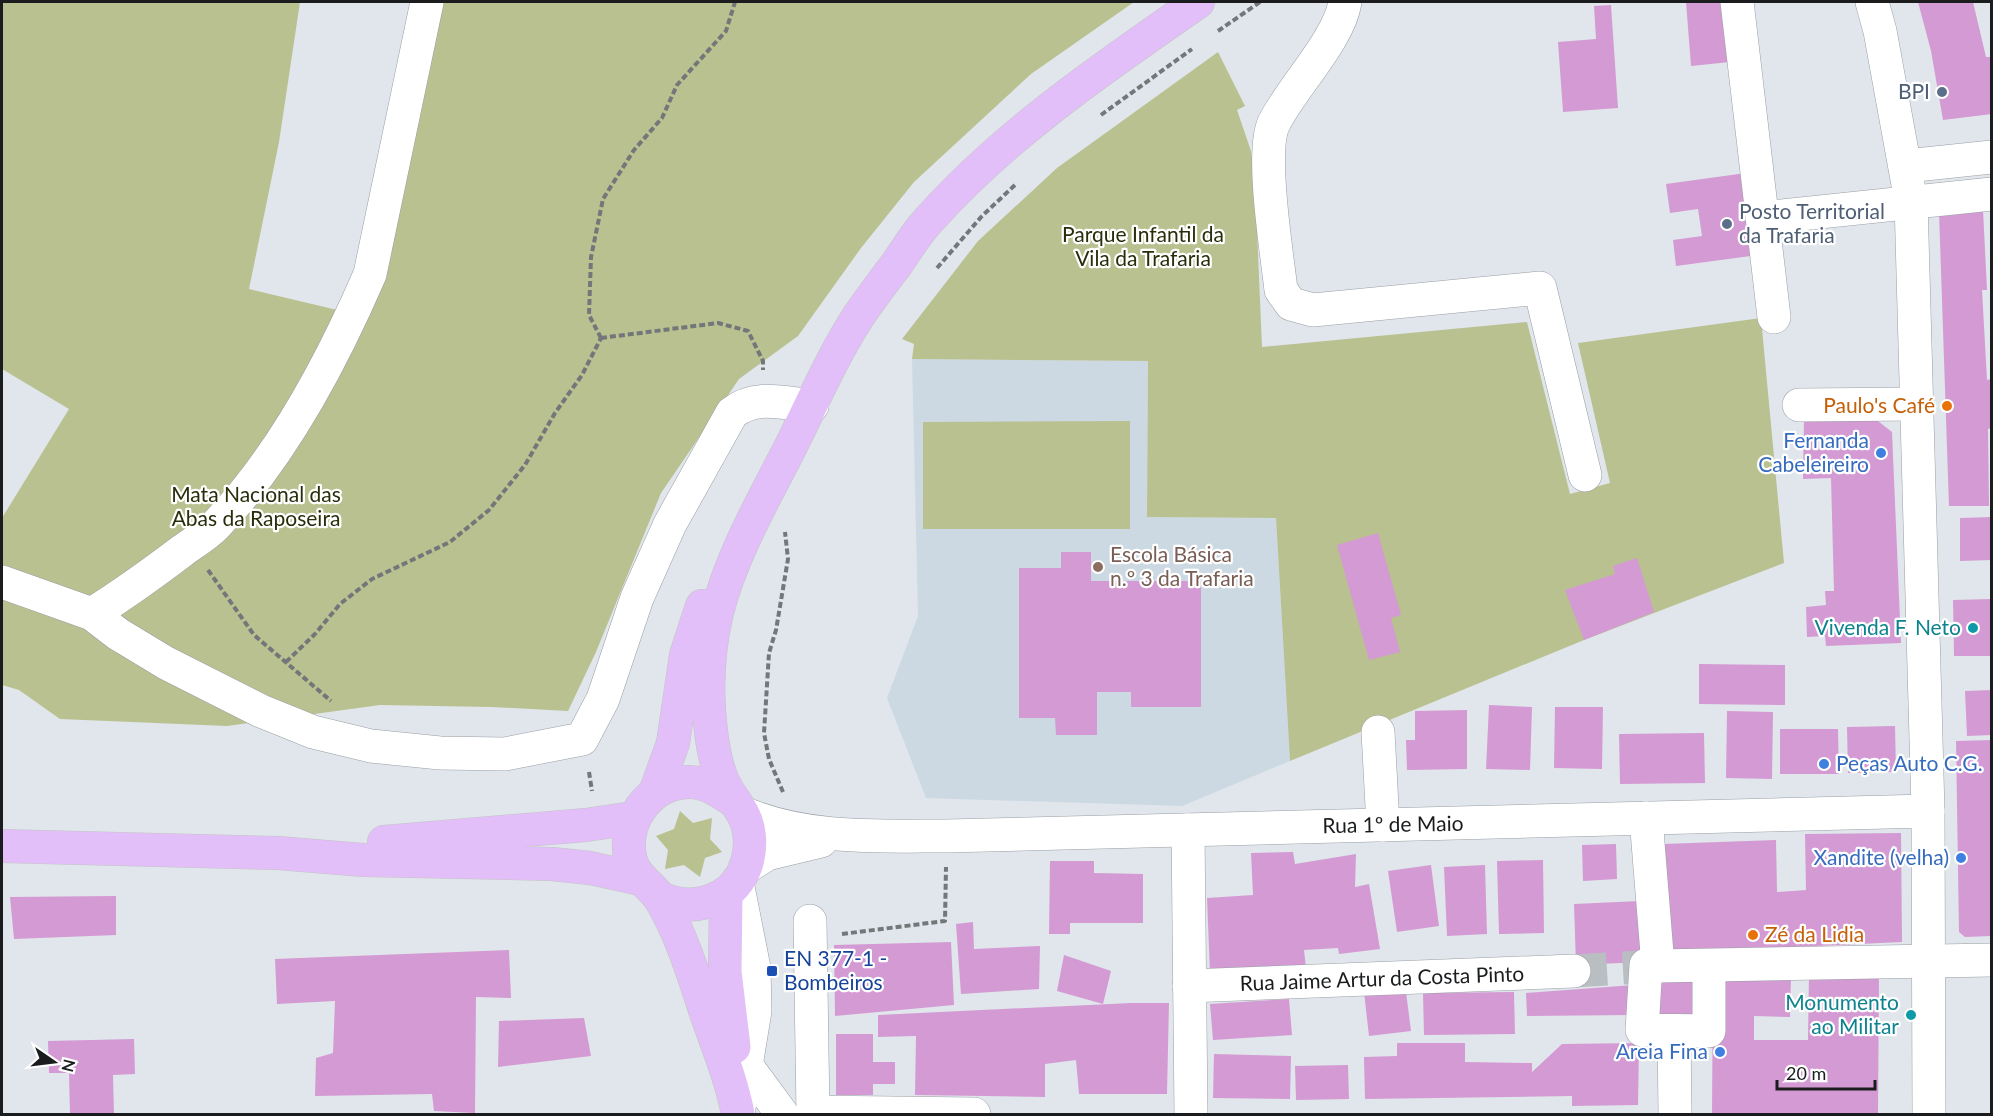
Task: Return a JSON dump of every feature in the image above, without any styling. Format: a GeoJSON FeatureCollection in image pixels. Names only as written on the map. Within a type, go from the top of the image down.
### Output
{"type":"FeatureCollection","features":[{"type":"Feature","properties":{"kind":"main road"},"geometry":{"type":"LineString","coordinates":[[738,1114],[732,1085],[694,975],[650,889],[630,861],[628,844],[633,818],[655,793],[673,743],[686,655],[698,615],[759,509],[857,318],[926,223],[1014,139],[1086,80],[1198,2]]}},
{"type":"Feature","properties":{"kind":"main road"},"geometry":{"type":"LineString","coordinates":[[738,1114],[737,1068],[727,997],[736,881],[749,854],[750,831],[721,777],[712,741],[708,666],[718,610],[728,579],[759,509]]}},
{"type":"Feature","properties":{"kind":"main road"},"geometry":{"type":"LineString","coordinates":[[655,793],[669,786],[701,783],[717,789],[737,806]]}},
{"type":"Feature","properties":{"kind":"main road"},"geometry":{"type":"LineString","coordinates":[[278,853],[586,825],[633,818]]}},
{"type":"Feature","properties":{"kind":"main road"},"geometry":{"type":"LineString","coordinates":[[2,846],[278,853],[363,860],[552,864],[590,868],[650,889],[675,904],[690,906],[708,902],[736,881]]}},
{"type":"Feature","properties":{"kind":"street"},"geometry":{"type":"LineString","coordinates":[[93,614],[136,586],[213,528],[251,486],[289,430],[354,312],[370,274],[428,2]]}},
{"type":"Feature","properties":{"kind":"street"},"geometry":{"type":"LineString","coordinates":[[1345,2],[1337,25],[1273,124],[1267,149],[1281,290],[1291,304],[1313,310],[1540,288],[1585,475]]}},
{"type":"Feature","properties":{"kind":"street"},"geometry":{"type":"LineString","coordinates":[[1737,2],[1774,317]]}},
{"type":"Feature","properties":{"kind":"street"},"geometry":{"type":"LineString","coordinates":[[1872,2],[1881,31],[1911,201],[1928,811],[1929,1114]]}},
{"type":"Feature","properties":{"kind":"street"},"geometry":{"type":"LineString","coordinates":[[1906,166],[1992,157]]}},
{"type":"Feature","properties":{"kind":"street"},"geometry":{"type":"LineString","coordinates":[[1762,218],[1992,194]]}},
{"type":"Feature","properties":{"kind":"street"},"geometry":{"type":"LineString","coordinates":[[2,582],[93,614],[118,634],[166,663],[261,711],[313,732],[371,746],[440,753],[505,754],[582,739],[603,699],[637,598],[670,524],[732,413],[745,402],[812,405]]}},
{"type":"Feature","properties":{"kind":"street"},"geometry":{"type":"LineString","coordinates":[[1799,405],[1916,404]]}},
{"type":"Feature","properties":{"kind":"street"},"geometry":{"type":"LineString","coordinates":[[1378,732],[1383,825]]}},
{"type":"Feature","properties":{"kind":"street","name":"Rua 1º de Maio"},"geometry":{"type":"LineString","coordinates":[[737,806],[792,830],[858,836],[947,836],[1928,811]]}},
{"type":"Feature","properties":{"kind":"street"},"geometry":{"type":"LineString","coordinates":[[1647,818],[1652,966],[1642,1030],[1709,1031],[1708,967]]}},
{"type":"Feature","properties":{"kind":"street"},"geometry":{"type":"LineString","coordinates":[[1188,830],[1191,1114]]}},
{"type":"Feature","properties":{"kind":"street","name":"Rua 1º de Maio"},"geometry":{"type":"LineString","coordinates":[[736,881],[767,854],[792,846],[858,836]]}},
{"type":"Feature","properties":{"kind":"street"},"geometry":{"type":"LineString","coordinates":[[736,881],[754,968],[753,1030],[738,1114]]}},
{"type":"Feature","properties":{"kind":"street"},"geometry":{"type":"LineString","coordinates":[[803,1114],[810,929]]}},
{"type":"Feature","properties":{"kind":"street"},"geometry":{"type":"LineString","coordinates":[[1652,966],[1708,967],[1992,960]]}},
{"type":"Feature","properties":{"kind":"street","name":"Rua Jaime Artur da Costa Pinto"},"geometry":{"type":"LineString","coordinates":[[1189,986],[1574,971]]}},
{"type":"Feature","properties":{"kind":"street"},"geometry":{"type":"LineString","coordinates":[[1674,1031],[1675,1114]]}},
{"type":"Feature","properties":{"kind":"street"},"geometry":{"type":"LineString","coordinates":[[746,1065],[803,1114],[974,1114]]}},
{"type":"Feature","properties":{"kind":"path"},"geometry":{"type":"LineString","coordinates":[[601,338],[589,315],[591,257],[603,199],[634,150],[662,118],[676,85],[726,31],[735,2]]}},
{"type":"Feature","properties":{"kind":"path"},"geometry":{"type":"LineString","coordinates":[[1212,36],[1260,2]]}},
{"type":"Feature","properties":{"kind":"path"},"geometry":{"type":"LineString","coordinates":[[1097,118],[1202,43]]}},
{"type":"Feature","properties":{"kind":"path"},"geometry":{"type":"LineString","coordinates":[[934,272],[982,216],[1020,179]]}},
{"type":"Feature","properties":{"kind":"path"},"geometry":{"type":"LineString","coordinates":[[601,338],[718,323],[748,331],[763,361],[761,401]]}},
{"type":"Feature","properties":{"kind":"path"},"geometry":{"type":"LineString","coordinates":[[286,662],[315,634],[340,604],[372,579],[450,542],[489,510],[525,465],[555,413],[582,375],[601,338]]}},
{"type":"Feature","properties":{"kind":"path"},"geometry":{"type":"LineString","coordinates":[[780,542],[790,521]]}},
{"type":"Feature","properties":{"kind":"path"},"geometry":{"type":"LineString","coordinates":[[785,532],[788,559],[769,653],[764,733],[769,759],[785,798]]}},
{"type":"Feature","properties":{"kind":"path"},"geometry":{"type":"LineString","coordinates":[[192,544],[254,635],[339,708]]}},
{"type":"Feature","properties":{"kind":"path"},"geometry":{"type":"LineString","coordinates":[[810,929],[945,921],[947,836]]}},
{"type":"Feature","properties":{"kind":"shaded area","name":"Escola Básica n.º 3 da Trafaria"},"geometry":{"type":"Polygon","coordinates":[[[912,359],[1148,361],[1147,517],[1276,518],[1290,761],[1182,806],[926,798],[887,698],[918,616],[912,359]]]}},
{"type":"Feature","properties":{"kind":"green space","name":"Mata Nacional das Abas da Raposeira"},"geometry":{"type":"Polygon","coordinates":[[[2,2],[300,2],[279,142],[249,289],[354,314],[371,312],[441,2],[1134,2],[1031,74],[914,182],[861,248],[798,336],[739,379],[661,493],[596,652],[568,711],[380,705],[227,726],[60,719],[19,690],[2,685],[2,518],[69,409],[2,369],[2,2]]]}},
{"type":"Feature","properties":{"kind":"green space","name":"Parque Infantil da Vila da Trafaria"},"geometry":{"type":"Polygon","coordinates":[[[1218,52],[1245,106],[1237,110],[1251,151],[1255,183],[1262,347],[1527,322],[1570,494],[1610,483],[1578,343],[1761,318],[1784,563],[1584,640],[1290,761],[1276,518],[1147,517],[1148,361],[912,359],[914,344],[902,339],[978,241],[1057,168],[1218,52]]]}},
{"type":"Feature","properties":{"kind":"green space"},"geometry":{"type":"Polygon","coordinates":[[[1130,421],[1130,529],[923,529],[923,422],[1130,421]]]}},
{"type":"Feature","properties":{"kind":"green space"},"geometry":{"type":"Polygon","coordinates":[[[680,811],[693,823],[712,818],[710,839],[722,852],[705,858],[700,877],[684,865],[665,869],[668,850],[656,836],[674,829],[680,811]]]}},
{"type":"Feature","properties":{"kind":"building"},"geometry":{"type":"Polygon","coordinates":[[[1686,2],[1723,2],[1730,62],[1691,66],[1686,2]]]}},
{"type":"Feature","properties":{"kind":"building"},"geometry":{"type":"Polygon","coordinates":[[[1918,2],[1973,2],[1986,57],[1992,57],[1992,114],[1943,120],[1931,51],[1918,2]]]}},
{"type":"Feature","properties":{"kind":"building"},"geometry":{"type":"Polygon","coordinates":[[[1611,5],[1618,108],[1563,112],[1558,42],[1596,39],[1594,6],[1611,5]]]}},
{"type":"Feature","properties":{"kind":"building","name":"Posto Territorial da Trafaria"},"geometry":{"type":"Polygon","coordinates":[[[1746,173],[1758,255],[1676,266],[1673,240],[1702,236],[1698,209],[1670,213],[1666,184],[1746,173]]]}},
{"type":"Feature","properties":{"kind":"building"},"geometry":{"type":"Polygon","coordinates":[[[1983,210],[1987,290],[1982,290],[1987,380],[1992,379],[1992,428],[1988,429],[1989,506],[1949,506],[1939,212],[1983,210]]]}},
{"type":"Feature","properties":{"kind":"building"},"geometry":{"type":"Polygon","coordinates":[[[1874,418],[1892,432],[1901,643],[1826,646],[1825,636],[1807,637],[1806,607],[1826,605],[1825,591],[1834,591],[1831,478],[1803,479],[1804,419],[1874,418]]]}},
{"type":"Feature","properties":{"kind":"building"},"geometry":{"type":"Polygon","coordinates":[[[1992,517],[1992,560],[1960,561],[1960,518],[1992,517]]]}},
{"type":"Feature","properties":{"kind":"building"},"geometry":{"type":"Polygon","coordinates":[[[1378,533],[1401,615],[1391,618],[1400,652],[1369,660],[1337,545],[1378,533]]]}},
{"type":"Feature","properties":{"kind":"building"},"geometry":{"type":"Polygon","coordinates":[[[1061,552],[1091,552],[1091,581],[1201,581],[1201,707],[1131,707],[1131,692],[1097,692],[1097,735],[1056,735],[1055,718],[1019,718],[1019,568],[1061,568],[1061,552]]]}},
{"type":"Feature","properties":{"kind":"building"},"geometry":{"type":"Polygon","coordinates":[[[1637,558],[1654,612],[1584,640],[1565,590],[1615,574],[1613,566],[1637,558]]]}},
{"type":"Feature","properties":{"kind":"building","name":"Vivenda F. Neto"},"geometry":{"type":"Polygon","coordinates":[[[1992,599],[1992,656],[1954,656],[1953,600],[1992,599]]]}},
{"type":"Feature","properties":{"kind":"building"},"geometry":{"type":"Polygon","coordinates":[[[1699,664],[1785,665],[1785,705],[1699,704],[1699,664]]]}},
{"type":"Feature","properties":{"kind":"building"},"geometry":{"type":"Polygon","coordinates":[[[1992,690],[1992,735],[1967,736],[1965,691],[1992,690]]]}},
{"type":"Feature","properties":{"kind":"building"},"geometry":{"type":"Polygon","coordinates":[[[1489,705],[1532,707],[1530,770],[1486,769],[1489,705]]]}},
{"type":"Feature","properties":{"kind":"building"},"geometry":{"type":"Polygon","coordinates":[[[1555,707],[1603,707],[1602,769],[1554,768],[1555,707]]]}},
{"type":"Feature","properties":{"kind":"building"},"geometry":{"type":"Polygon","coordinates":[[[1467,710],[1467,769],[1407,770],[1406,740],[1415,740],[1415,711],[1467,710]]]}},
{"type":"Feature","properties":{"kind":"building"},"geometry":{"type":"Polygon","coordinates":[[[1727,711],[1773,712],[1772,779],[1726,778],[1727,711]]]}},
{"type":"Feature","properties":{"kind":"building"},"geometry":{"type":"Polygon","coordinates":[[[1895,726],[1896,772],[1848,773],[1847,727],[1895,726]]]}},
{"type":"Feature","properties":{"kind":"building"},"geometry":{"type":"Polygon","coordinates":[[[1780,729],[1838,729],[1839,774],[1780,774],[1780,729]]]}},
{"type":"Feature","properties":{"kind":"building"},"geometry":{"type":"Polygon","coordinates":[[[1704,733],[1705,783],[1620,784],[1619,734],[1704,733]]]}},
{"type":"Feature","properties":{"kind":"building"},"geometry":{"type":"Polygon","coordinates":[[[1992,740],[1992,936],[1965,937],[1959,932],[1956,741],[1992,740]]]}},
{"type":"Feature","properties":{"kind":"building"},"geometry":{"type":"Polygon","coordinates":[[[1901,833],[1902,942],[1669,953],[1663,844],[1776,840],[1777,892],[1806,890],[1805,834],[1901,833]]]}},
{"type":"Feature","properties":{"kind":"building"},"geometry":{"type":"Polygon","coordinates":[[[1616,844],[1617,879],[1583,881],[1582,845],[1616,844]]]}},
{"type":"Feature","properties":{"kind":"building"},"geometry":{"type":"Polygon","coordinates":[[[1293,852],[1295,864],[1356,854],[1355,887],[1369,884],[1380,949],[1339,954],[1338,948],[1304,950],[1306,968],[1210,974],[1207,898],[1253,895],[1251,853],[1293,852]]]}},
{"type":"Feature","properties":{"kind":"building"},"geometry":{"type":"Polygon","coordinates":[[[1543,860],[1544,933],[1499,934],[1497,861],[1543,860]]]}},
{"type":"Feature","properties":{"kind":"building"},"geometry":{"type":"Polygon","coordinates":[[[1050,861],[1094,861],[1094,873],[1143,874],[1143,923],[1070,923],[1070,934],[1049,934],[1050,861]]]}},
{"type":"Feature","properties":{"kind":"building"},"geometry":{"type":"Polygon","coordinates":[[[1431,865],[1439,926],[1397,932],[1388,871],[1431,865]]]}},
{"type":"Feature","properties":{"kind":"building"},"geometry":{"type":"Polygon","coordinates":[[[1485,865],[1487,934],[1447,936],[1444,867],[1485,865]]]}},
{"type":"Feature","properties":{"kind":"building"},"geometry":{"type":"Polygon","coordinates":[[[116,896],[116,935],[14,939],[10,897],[116,896]]]}},
{"type":"Feature","properties":{"kind":"building"},"geometry":{"type":"Polygon","coordinates":[[[1640,901],[1642,962],[1576,965],[1574,904],[1640,901]]]}},
{"type":"Feature","properties":{"kind":"building"},"geometry":{"type":"Polygon","coordinates":[[[973,922],[974,949],[1040,946],[1039,989],[961,994],[956,924],[973,922]]]}},
{"type":"Feature","properties":{"kind":"building"},"geometry":{"type":"Polygon","coordinates":[[[951,942],[954,1005],[835,1016],[834,945],[951,942]]]}},
{"type":"Feature","properties":{"kind":"building"},"geometry":{"type":"Polygon","coordinates":[[[509,950],[511,998],[476,997],[475,1113],[434,1111],[432,1094],[315,1096],[316,1058],[333,1053],[335,1001],[277,1004],[275,959],[509,950]]]}},
{"type":"Feature","properties":{"kind":"building"},"geometry":{"type":"Polygon","coordinates":[[[1064,955],[1111,971],[1103,1004],[1057,991],[1064,955]]]}},
{"type":"Feature","properties":{"kind":"building"},"geometry":{"type":"Polygon","coordinates":[[[1809,972],[1879,972],[1878,1114],[1712,1114],[1713,975],[1791,976],[1790,1017],[1754,1016],[1754,1040],[1808,1040],[1809,972]]]}},
{"type":"Feature","properties":{"kind":"building"},"geometry":{"type":"Polygon","coordinates":[[[1651,975],[1701,975],[1701,1021],[1651,1021],[1651,975]]]}},
{"type":"Feature","properties":{"kind":"building"},"geometry":{"type":"Polygon","coordinates":[[[1634,985],[1633,1015],[1527,1016],[1526,993],[1634,985]]]}},
{"type":"Feature","properties":{"kind":"building"},"geometry":{"type":"Polygon","coordinates":[[[1364,992],[1406,992],[1411,1031],[1369,1036],[1364,992]]]}},
{"type":"Feature","properties":{"kind":"building"},"geometry":{"type":"Polygon","coordinates":[[[1514,992],[1515,1034],[1424,1035],[1423,993],[1514,992]]]}},
{"type":"Feature","properties":{"kind":"building"},"geometry":{"type":"Polygon","coordinates":[[[1289,999],[1292,1035],[1213,1040],[1210,1004],[1289,999]]]}},
{"type":"Feature","properties":{"kind":"building"},"geometry":{"type":"Polygon","coordinates":[[[1169,1003],[1167,1094],[1079,1094],[1076,1060],[1045,1064],[1045,1097],[915,1095],[916,1036],[878,1037],[878,1015],[1169,1003]]]}},
{"type":"Feature","properties":{"kind":"building"},"geometry":{"type":"Polygon","coordinates":[[[584,1018],[591,1056],[498,1067],[499,1021],[584,1018]]]}},
{"type":"Feature","properties":{"kind":"building"},"geometry":{"type":"Polygon","coordinates":[[[836,1034],[873,1034],[873,1062],[895,1062],[895,1084],[873,1084],[873,1095],[836,1095],[836,1034]]]}},
{"type":"Feature","properties":{"kind":"building"},"geometry":{"type":"Polygon","coordinates":[[[134,1039],[135,1074],[113,1075],[114,1114],[70,1114],[69,1073],[49,1073],[48,1041],[134,1039]]]}},
{"type":"Feature","properties":{"kind":"building"},"geometry":{"type":"Polygon","coordinates":[[[1397,1043],[1465,1043],[1465,1062],[1532,1063],[1532,1072],[1562,1044],[1639,1043],[1638,1105],[1572,1106],[1572,1096],[1365,1099],[1364,1057],[1397,1056],[1397,1043]]]}},
{"type":"Feature","properties":{"kind":"building"},"geometry":{"type":"Polygon","coordinates":[[[1214,1054],[1291,1056],[1290,1099],[1213,1098],[1214,1054]]]}},
{"type":"Feature","properties":{"kind":"building"},"geometry":{"type":"Polygon","coordinates":[[[1348,1065],[1349,1099],[1296,1100],[1295,1066],[1348,1065]]]}},
{"type":"Feature","properties":{"kind":"tunnel"},"geometry":{"type":"LineString","coordinates":[[1574,971],[1658,966]]}},
{"type":"Feature","properties":{"kind":"place","name":"BPI"},"geometry":{"type":"Point","coordinates":[1942,92]}},
{"type":"Feature","properties":{"kind":"place","name":"Posto Territorial da Trafaria"},"geometry":{"type":"Point","coordinates":[1727,224]}},
{"type":"Feature","properties":{"kind":"place","name":"Paulo's Café"},"geometry":{"type":"Point","coordinates":[1947,406]}},
{"type":"Feature","properties":{"kind":"place","name":"Fernanda Cabeleireiro"},"geometry":{"type":"Point","coordinates":[1881,453]}},
{"type":"Feature","properties":{"kind":"place","name":"Escola Básica n.º 3 da Trafaria"},"geometry":{"type":"Point","coordinates":[1098,567]}},
{"type":"Feature","properties":{"kind":"place","name":"Vivenda F. Neto"},"geometry":{"type":"Point","coordinates":[1973,628]}},
{"type":"Feature","properties":{"kind":"place","name":"Peças Auto C.G."},"geometry":{"type":"Point","coordinates":[1824,764]}},
{"type":"Feature","properties":{"kind":"place","name":"Xandite (velha)"},"geometry":{"type":"Point","coordinates":[1961,858]}},
{"type":"Feature","properties":{"kind":"place","name":"Zé da Lidia"},"geometry":{"type":"Point","coordinates":[1753,935]}},
{"type":"Feature","properties":{"kind":"place","name":"EN 377-1 - Bombeiros"},"geometry":{"type":"Point","coordinates":[772,971]}},
{"type":"Feature","properties":{"kind":"place","name":"Monumento ao Militar"},"geometry":{"type":"Point","coordinates":[1911,1015]}},
{"type":"Feature","properties":{"kind":"place","name":"Areia Fina"},"geometry":{"type":"Point","coordinates":[1720,1052]}}]}
